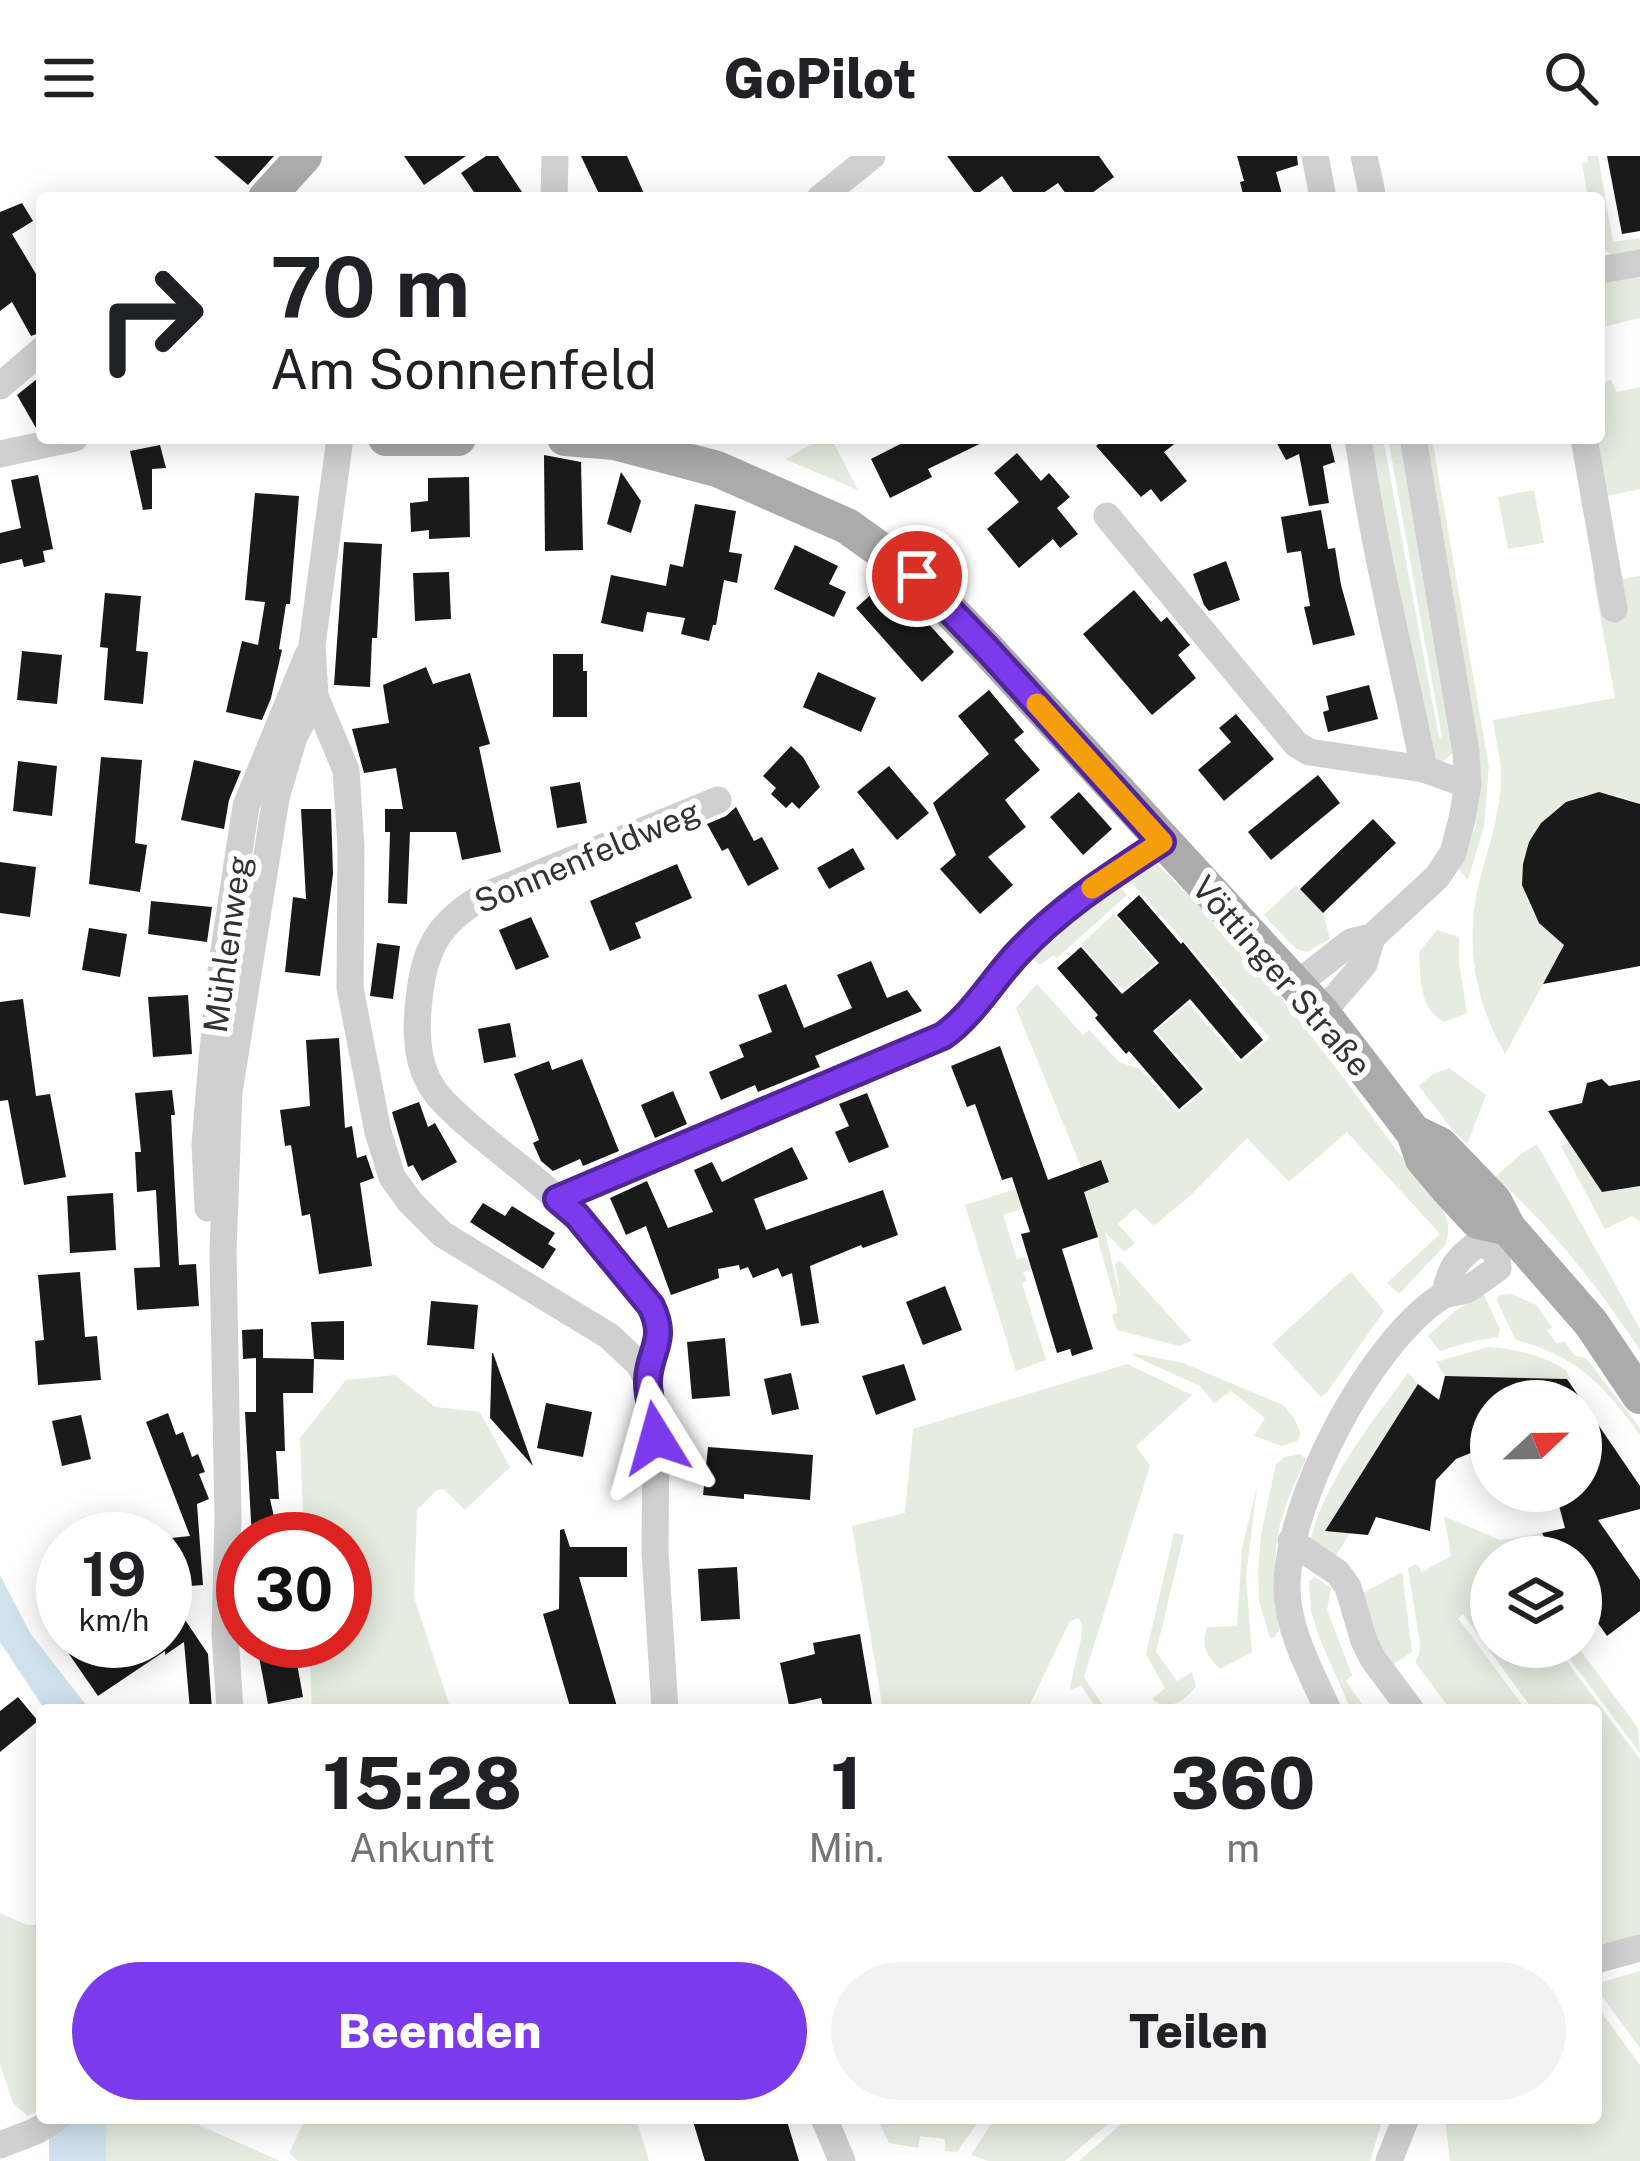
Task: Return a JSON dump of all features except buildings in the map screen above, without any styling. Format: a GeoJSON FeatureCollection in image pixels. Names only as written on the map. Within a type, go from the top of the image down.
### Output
{"type":"FeatureCollection","features":[{"type":"Feature","properties":{"kind":"main road"},"geometry":{"type":"LineString","coordinates":[[271,192],[304,156]]}},
{"type":"Feature","properties":{"kind":"main road","name":"Vöttinger Straße"},"geometry":{"type":"LineString","coordinates":[[623,444],[718,469],[847,526],[917,576],[1322,1013],[1414,1133],[1423,1159],[1478,1221],[1505,1236],[1586,1318],[1640,1396]]}},
{"type":"Feature","properties":{"kind":"street"},"geometry":{"type":"LineString","coordinates":[[554,192],[555,156]]}},
{"type":"Feature","properties":{"kind":"street"},"geometry":{"type":"LineString","coordinates":[[827,192],[872,156]]}},
{"type":"Feature","properties":{"kind":"street"},"geometry":{"type":"LineString","coordinates":[[1316,156],[1322,192]]}},
{"type":"Feature","properties":{"kind":"street"},"geometry":{"type":"LineString","coordinates":[[1364,156],[1372,192]]}},
{"type":"Feature","properties":{"kind":"street"},"geometry":{"type":"LineString","coordinates":[[1605,269],[1640,263]]}},
{"type":"Feature","properties":{"kind":"street"},"geometry":{"type":"LineString","coordinates":[[0,386],[36,355]]}},
{"type":"Feature","properties":{"kind":"street"},"geometry":{"type":"LineString","coordinates":[[0,454],[47,444]]}},
{"type":"Feature","properties":{"kind":"street"},"geometry":{"type":"LineString","coordinates":[[339,444],[312,645],[315,696],[346,770],[350,988],[378,1132],[392,1177],[442,1234],[609,1336],[638,1363],[648,1380]]}},
{"type":"Feature","properties":{"kind":"street"},"geometry":{"type":"LineString","coordinates":[[1359,444],[1424,769]]}},
{"type":"Feature","properties":{"kind":"street"},"geometry":{"type":"LineString","coordinates":[[1296,986],[1351,942],[1372,937],[1437,877],[1453,853],[1468,784],[1466,752],[1414,444]]}},
{"type":"Feature","properties":{"kind":"street"},"geometry":{"type":"LineString","coordinates":[[1585,444],[1614,609]]}},
{"type":"Feature","properties":{"kind":"street"},"geometry":{"type":"LineString","coordinates":[[1107,516],[1295,744],[1309,752],[1424,769],[1468,784]]}},
{"type":"Feature","properties":{"kind":"street","name":"Mühlenweg"},"geometry":{"type":"LineString","coordinates":[[223,1252],[208,1209],[205,1144],[222,963],[246,806],[312,645]]}},
{"type":"Feature","properties":{"kind":"street","name":"Mühlenweg"},"geometry":{"type":"LineString","coordinates":[[230,1704],[223,1252],[229,1092],[276,798],[294,737],[315,696]]}},
{"type":"Feature","properties":{"kind":"street","name":"Sonnenfeldweg"},"geometry":{"type":"LineString","coordinates":[[665,1704],[656,1552],[656,1427],[648,1380],[658,1334],[656,1316],[577,1216],[440,1097],[429,1082],[417,1031],[425,956],[455,913],[484,896],[718,800]]}},
{"type":"Feature","properties":{"kind":"street"},"geometry":{"type":"LineString","coordinates":[[557,1199],[943,1036],[1046,926],[1162,842]]}},
{"type":"Feature","properties":{"kind":"street"},"geometry":{"type":"LineString","coordinates":[[1322,1013],[1364,964],[1372,937]]}},
{"type":"Feature","properties":{"kind":"street"},"geometry":{"type":"LineString","coordinates":[[1325,1704],[1298,1643],[1287,1592],[1291,1541],[1315,1473],[1356,1394],[1408,1327],[1445,1294],[1463,1292],[1498,1268],[1505,1236]]}},
{"type":"Feature","properties":{"kind":"street"},"geometry":{"type":"LineString","coordinates":[[1291,1541],[1338,1573],[1348,1587],[1373,1659],[1407,1704]]}},
{"type":"Feature","properties":{"kind":"street"},"geometry":{"type":"LineString","coordinates":[[1602,1958],[1640,1948]]}},
{"type":"Feature","properties":{"kind":"street"},"geometry":{"type":"LineString","coordinates":[[0,2145],[47,2124]]}},
{"type":"Feature","properties":{"kind":"street"},"geometry":{"type":"LineString","coordinates":[[827,2124],[842,2161]]}},
{"type":"Feature","properties":{"kind":"street"},"geometry":{"type":"LineString","coordinates":[[1389,2161],[1404,2124]]}},
{"type":"Feature","properties":{"kind":"shaded area"},"geometry":{"type":"Polygon","coordinates":[[[1587,156],[1598,156],[1604,192],[1587,192],[1582,163],[1588,162],[1587,156]]]}},
{"type":"Feature","properties":{"kind":"shaded area"},"geometry":{"type":"Polygon","coordinates":[[[1605,196],[1613,242],[1640,238],[1640,250],[1605,250],[1605,196]]]}},
{"type":"Feature","properties":{"kind":"shaded area"},"geometry":{"type":"Polygon","coordinates":[[[1640,273],[1640,318],[1605,327],[1605,279],[1640,273]]]}},
{"type":"Feature","properties":{"kind":"shaded area"},"geometry":{"type":"Polygon","coordinates":[[[1611,380],[1617,392],[1640,387],[1640,489],[1607,496],[1593,444],[1605,444],[1605,381],[1611,380]]]}},
{"type":"Feature","properties":{"kind":"shaded area"},"geometry":{"type":"Polygon","coordinates":[[[812,444],[834,444],[858,490],[785,459],[812,444]]]}},
{"type":"Feature","properties":{"kind":"shaded area"},"geometry":{"type":"Polygon","coordinates":[[[1370,444],[1384,444],[1439,738],[1389,444],[1400,444],[1454,746],[1442,762],[1431,755],[1370,444]]]}},
{"type":"Feature","properties":{"kind":"shaded area"},"geometry":{"type":"Polygon","coordinates":[[[1427,444],[1433,444],[1489,767],[1484,826],[1468,880],[1457,867],[1475,828],[1481,776],[1427,444]]]}},
{"type":"Feature","properties":{"kind":"shaded area"},"geometry":{"type":"Polygon","coordinates":[[[1534,490],[1544,543],[1508,549],[1498,497],[1534,490]]]}},
{"type":"Feature","properties":{"kind":"shaded area"},"geometry":{"type":"Polygon","coordinates":[[[1593,576],[1640,576],[1640,804],[1606,794],[1574,799],[1556,809],[1532,840],[1525,859],[1527,898],[1539,921],[1565,943],[1505,1054],[1485,1011],[1473,945],[1476,898],[1501,788],[1493,720],[1615,698],[1593,576]]]}},
{"type":"Feature","properties":{"kind":"shaded area"},"geometry":{"type":"Polygon","coordinates":[[[1152,860],[1219,927],[1311,1036],[1437,1200],[1447,1221],[1447,1238],[1399,1294],[1387,1283],[1440,1234],[1347,1132],[1289,1182],[1247,1138],[1154,1226],[1135,1208],[1118,1224],[1135,1243],[1124,1252],[1105,1232],[1121,1301],[1115,1264],[1119,1260],[1192,1341],[1179,1346],[1117,1330],[1112,1315],[1117,1313],[1116,1304],[1088,1204],[1054,1198],[1003,1215],[1017,1259],[1026,1257],[1029,1262],[1043,1257],[1046,1265],[1023,1272],[1027,1281],[1022,1283],[1046,1360],[1016,1371],[965,1205],[1081,1169],[1089,1190],[1109,1182],[1101,1160],[1081,1167],[1016,1008],[1037,984],[1083,1035],[1089,1030],[1119,1062],[1140,1069],[1178,1113],[1206,1089],[1156,1031],[1188,1003],[1240,1063],[1270,1038],[1125,875],[1152,860]]]}},
{"type":"Feature","properties":{"kind":"shaded area"},"geometry":{"type":"Polygon","coordinates":[[[1116,882],[1127,895],[1057,958],[1053,955],[1040,965],[1028,955],[1116,882]]]}},
{"type":"Feature","properties":{"kind":"shaded area"},"geometry":{"type":"Polygon","coordinates":[[[1296,885],[1323,913],[1330,939],[1307,952],[1296,949],[1264,915],[1296,885]]]}},
{"type":"Feature","properties":{"kind":"shaded area"},"geometry":{"type":"Polygon","coordinates":[[[1114,914],[1156,963],[1126,989],[1117,986],[1081,944],[1114,914]]]}},
{"type":"Feature","properties":{"kind":"shaded area"},"geometry":{"type":"Polygon","coordinates":[[[1437,930],[1459,937],[1467,1013],[1444,1022],[1429,1009],[1420,972],[1419,952],[1437,930]]]}},
{"type":"Feature","properties":{"kind":"shaded area"},"geometry":{"type":"Polygon","coordinates":[[[1449,1068],[1486,1095],[1467,1144],[1419,1086],[1449,1068]]]}},
{"type":"Feature","properties":{"kind":"shaded area"},"geometry":{"type":"Polygon","coordinates":[[[1568,1143],[1602,1192],[1640,1186],[1640,1222],[1632,1216],[1605,1229],[1561,1146],[1568,1143]]]}},
{"type":"Feature","properties":{"kind":"shaded area"},"geometry":{"type":"Polygon","coordinates":[[[1537,1144],[1640,1329],[1640,1350],[1573,1259],[1495,1177],[1537,1144]]]}},
{"type":"Feature","properties":{"kind":"shaded area"},"geometry":{"type":"Polygon","coordinates":[[[1351,1272],[1384,1311],[1321,1397],[1272,1344],[1351,1272]]]}},
{"type":"Feature","properties":{"kind":"shaded area"},"geometry":{"type":"Polygon","coordinates":[[[1483,1293],[1500,1329],[1498,1337],[1440,1351],[1428,1336],[1483,1293]]]}},
{"type":"Feature","properties":{"kind":"shaded area"},"geometry":{"type":"Polygon","coordinates":[[[1512,1294],[1536,1305],[1552,1327],[1547,1331],[1557,1344],[1564,1341],[1575,1356],[1586,1358],[1640,1428],[1640,1435],[1602,1389],[1602,1380],[1593,1380],[1556,1354],[1516,1340],[1497,1301],[1499,1295],[1512,1294]]]}},
{"type":"Feature","properties":{"kind":"shaded area"},"geometry":{"type":"Polygon","coordinates":[[[1488,1347],[1538,1357],[1566,1370],[1570,1379],[1445,1376],[1436,1362],[1488,1347]]]}},
{"type":"Feature","properties":{"kind":"shaded area"},"geometry":{"type":"Polygon","coordinates":[[[1132,1353],[1183,1363],[1283,1405],[1301,1434],[1297,1441],[1282,1446],[1254,1436],[1265,1418],[1231,1391],[1214,1403],[1200,1386],[1132,1353]]]}},
{"type":"Feature","properties":{"kind":"shaded area"},"geometry":{"type":"Polygon","coordinates":[[[1127,1364],[1192,1395],[1136,1446],[1150,1466],[1084,1677],[1102,1704],[1093,1704],[1081,1685],[1070,1687],[1081,1639],[1078,1618],[1070,1621],[1030,1704],[882,1704],[852,1526],[905,1513],[913,1429],[1127,1364]]]}},
{"type":"Feature","properties":{"kind":"shaded area"},"geometry":{"type":"Polygon","coordinates":[[[1408,1373],[1418,1384],[1326,1530],[1350,1533],[1336,1555],[1310,1542],[1317,1519],[1351,1453],[1408,1373]]]}},
{"type":"Feature","properties":{"kind":"shaded area"},"geometry":{"type":"Polygon","coordinates":[[[395,1375],[435,1407],[480,1412],[510,1467],[465,1510],[444,1489],[417,1510],[414,1597],[449,1704],[312,1704],[310,1668],[372,1668],[372,1512],[303,1512],[300,1438],[346,1380],[395,1375]]]}},
{"type":"Feature","properties":{"kind":"shaded area"},"geometry":{"type":"Polygon","coordinates":[[[1300,1454],[1306,1459],[1286,1505],[1277,1542],[1279,1630],[1270,1638],[1259,1601],[1261,1535],[1276,1464],[1300,1454]]]}},
{"type":"Feature","properties":{"kind":"shaded area"},"geometry":{"type":"Polygon","coordinates":[[[1257,1487],[1246,1577],[1252,1652],[1220,1669],[1206,1650],[1205,1634],[1207,1627],[1237,1626],[1242,1548],[1257,1487]]]}},
{"type":"Feature","properties":{"kind":"shaded area"},"geometry":{"type":"Polygon","coordinates":[[[1444,1516],[1491,1536],[1470,1536],[1470,1624],[1463,1614],[1458,1618],[1470,1634],[1470,1668],[1495,1668],[1522,1704],[1446,1704],[1415,1662],[1420,1644],[1408,1568],[1417,1564],[1422,1572],[1451,1556],[1444,1516]]]}},
{"type":"Feature","properties":{"kind":"shaded area"},"geometry":{"type":"Polygon","coordinates":[[[1174,1533],[1184,1535],[1156,1652],[1177,1681],[1192,1672],[1196,1686],[1182,1700],[1158,1703],[1152,1699],[1165,1688],[1146,1654],[1174,1533]]]}},
{"type":"Feature","properties":{"kind":"shaded area"},"geometry":{"type":"Polygon","coordinates":[[[1402,1572],[1412,1652],[1393,1664],[1378,1643],[1363,1593],[1402,1572]]]}},
{"type":"Feature","properties":{"kind":"shaded area"},"geometry":{"type":"Polygon","coordinates":[[[1315,1577],[1331,1588],[1327,1610],[1352,1675],[1346,1681],[1362,1704],[1348,1704],[1319,1637],[1309,1581],[1315,1577]]]}},
{"type":"Feature","properties":{"kind":"shaded area"},"geometry":{"type":"Polygon","coordinates":[[[1502,1668],[1572,1668],[1599,1704],[1529,1704],[1502,1668]]]}},
{"type":"Feature","properties":{"kind":"shaded area"},"geometry":{"type":"Polygon","coordinates":[[[1577,1668],[1594,1668],[1638,1728],[1640,1753],[1577,1668]]]}},
{"type":"Feature","properties":{"kind":"shaded area"},"geometry":{"type":"Polygon","coordinates":[[[1602,1708],[1640,1759],[1640,1936],[1602,1944],[1602,1708]]]}},
{"type":"Feature","properties":{"kind":"shaded area"},"geometry":{"type":"Polygon","coordinates":[[[0,1913],[36,1925],[36,2111],[28,2116],[13,2103],[0,2065],[0,1913]]]}},
{"type":"Feature","properties":{"kind":"shaded area"},"geometry":{"type":"Polygon","coordinates":[[[1640,1971],[1640,2048],[1602,1996],[1602,1982],[1640,1971]]]}},
{"type":"Feature","properties":{"kind":"shaded area"},"geometry":{"type":"Polygon","coordinates":[[[1602,2013],[1640,2065],[1640,2161],[1450,2161],[1446,2124],[1602,2124],[1602,2013]]]}},
{"type":"Feature","properties":{"kind":"shaded area"},"geometry":{"type":"Polygon","coordinates":[[[107,2124],[198,2124],[280,2161],[106,2161],[107,2124]]]}},
{"type":"Feature","properties":{"kind":"shaded area"},"geometry":{"type":"Polygon","coordinates":[[[303,2124],[638,2124],[649,2161],[298,2161],[289,2153],[303,2124]]]}},
{"type":"Feature","properties":{"kind":"shaded area"},"geometry":{"type":"Polygon","coordinates":[[[880,2124],[977,2124],[957,2152],[945,2151],[945,2139],[920,2136],[918,2148],[889,2143],[880,2124]]]}},
{"type":"Feature","properties":{"kind":"shaded area"},"geometry":{"type":"Polygon","coordinates":[[[991,2124],[1108,2124],[1065,2161],[988,2161],[971,2155],[991,2124]]]}},
{"type":"Feature","properties":{"kind":"shaded area"},"geometry":{"type":"Polygon","coordinates":[[[1121,2124],[1381,2124],[1370,2161],[1079,2161],[1121,2124]]]}},
{"type":"Feature","properties":{"kind":"water"},"geometry":{"type":"Polygon","coordinates":[[[0,1575],[36,1641],[36,1668],[57,1668],[85,1704],[41,1704],[0,1642],[0,1575]]]}},
{"type":"Feature","properties":{"kind":"water"},"geometry":{"type":"Polygon","coordinates":[[[49,2124],[107,2124],[106,2161],[49,2161],[49,2124]]]}},
{"type":"Feature","properties":{"kind":"slow traffic"},"geometry":{"type":"LineString","coordinates":[[1037,704],[1162,842],[1092,888]]}},
{"type":"Feature","properties":{"kind":"route"},"geometry":{"type":"LineString","coordinates":[[656,1438],[648,1380],[658,1346],[656,1316],[577,1216],[557,1199],[950,1032],[1046,926],[1162,842],[917,576]]}}]}
